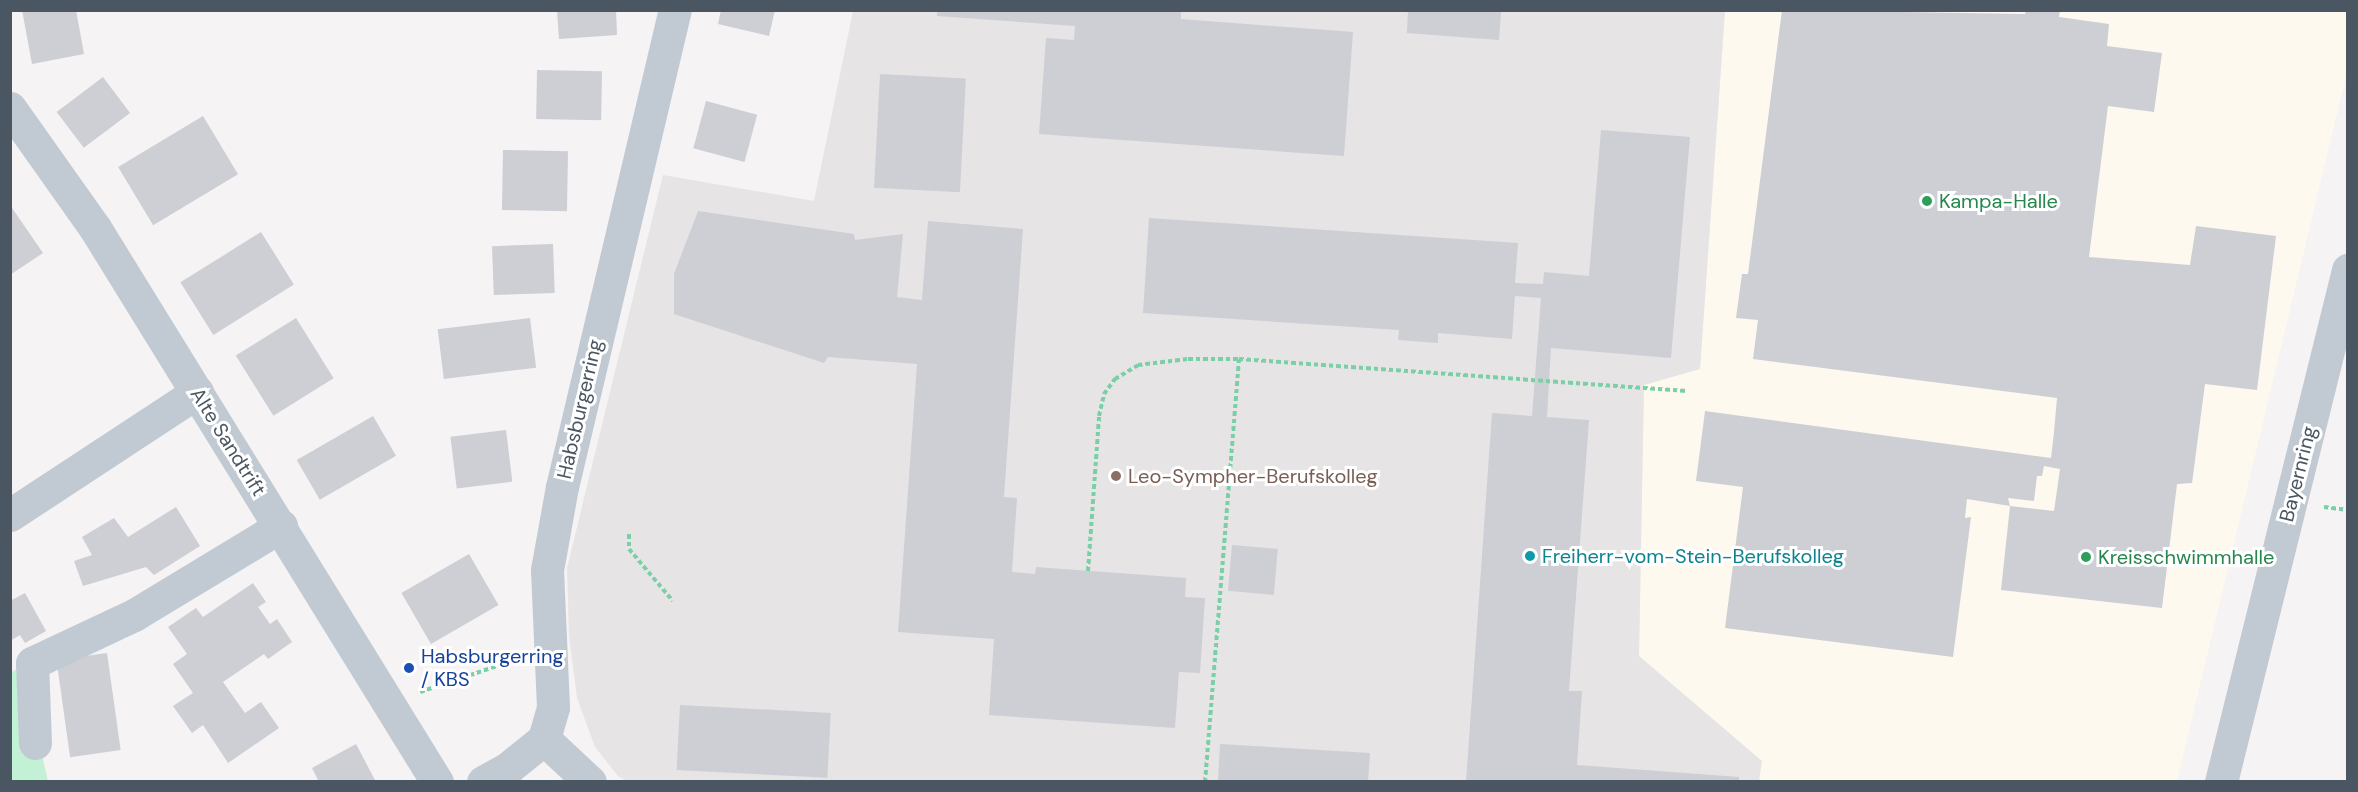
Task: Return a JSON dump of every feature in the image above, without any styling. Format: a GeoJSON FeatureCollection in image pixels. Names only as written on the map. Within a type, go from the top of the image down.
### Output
{"type":"FeatureCollection","features":[{"type":"Feature","properties":{"kind":"street","name":"Habsburgerring"},"geometry":{"type":"LineString","coordinates":[[544,739],[553,707],[547,570],[562,488],[675,10]]}},
{"type":"Feature","properties":{"kind":"street","name":"Alte Sandtrift"},"geometry":{"type":"LineString","coordinates":[[10,108],[95,228],[391,703],[437,782]]}},
{"type":"Feature","properties":{"kind":"street","name":"Bayernring"},"geometry":{"type":"LineString","coordinates":[[2221,782],[2348,270]]}},
{"type":"Feature","properties":{"kind":"street"},"geometry":{"type":"LineString","coordinates":[[10,515],[197,392]]}},
{"type":"Feature","properties":{"kind":"street"},"geometry":{"type":"LineString","coordinates":[[35,743],[32,663],[134,615],[281,526]]}},
{"type":"Feature","properties":{"kind":"street"},"geometry":{"type":"LineString","coordinates":[[483,782],[508,768],[544,739],[590,782]]}},
{"type":"Feature","properties":{"kind":"path"},"geometry":{"type":"LineString","coordinates":[[1088,571],[1099,416],[1104,394],[1115,379],[1138,365],[1188,359],[1239,359],[1687,391]]}},
{"type":"Feature","properties":{"kind":"path"},"geometry":{"type":"LineString","coordinates":[[1205,782],[1239,359]]}},
{"type":"Feature","properties":{"kind":"path"},"geometry":{"type":"LineString","coordinates":[[629,534],[629,549],[673,601]]}},
{"type":"Feature","properties":{"kind":"path"},"geometry":{"type":"LineString","coordinates":[[391,703],[549,648]]}},
{"type":"Feature","properties":{"kind":"shaded area","name":"Leo-Sympher-Berufskolleg"},"geometry":{"type":"Polygon","coordinates":[[[853,11],[1725,11],[1700,369],[1644,385],[1639,656],[1762,761],[1759,781],[629,782],[618,776],[595,747],[577,698],[569,636],[567,568],[663,175],[814,201],[853,11]]]}},
{"type":"Feature","properties":{"kind":"shaded area"},"geometry":{"type":"Polygon","coordinates":[[[1725,11],[2347,11],[2347,72],[2177,781],[1759,781],[1761,761],[1639,656],[1644,384],[1700,369],[1725,11]]]}},
{"type":"Feature","properties":{"kind":"green space"},"geometry":{"type":"Polygon","coordinates":[[[21,667],[48,781],[11,782],[11,672],[21,667]]]}},
{"type":"Feature","properties":{"kind":"building"},"geometry":{"type":"Polygon","coordinates":[[[22,10],[76,10],[84,54],[32,64],[22,10]]]}},
{"type":"Feature","properties":{"kind":"building"},"geometry":{"type":"Polygon","coordinates":[[[557,10],[616,10],[617,35],[559,39],[557,10]]]}},
{"type":"Feature","properties":{"kind":"building"},"geometry":{"type":"Polygon","coordinates":[[[721,10],[775,10],[769,36],[718,24],[721,10]]]}},
{"type":"Feature","properties":{"kind":"building"},"geometry":{"type":"Polygon","coordinates":[[[937,10],[1181,10],[1181,19],[1353,32],[1344,156],[1039,134],[1046,38],[1074,40],[1075,26],[937,16],[937,10]]]}},
{"type":"Feature","properties":{"kind":"building"},"geometry":{"type":"Polygon","coordinates":[[[1408,10],[1501,12],[1499,40],[1407,33],[1408,10]]]}},
{"type":"Feature","properties":{"kind":"building","name":"Kampa-Halle"},"geometry":{"type":"Polygon","coordinates":[[[1782,10],[2025,14],[2026,10],[2060,10],[2059,17],[2109,24],[2107,46],[2162,53],[2154,112],[2108,106],[2089,257],[2190,265],[2196,226],[2276,236],[2257,390],[2205,384],[2192,483],[2177,484],[2162,608],[2001,590],[2010,506],[1967,499],[1965,518],[1971,517],[1953,657],[1725,628],[1743,487],[1696,481],[1705,411],[2051,458],[2054,432],[2057,398],[1753,359],[1758,320],[1736,318],[1742,274],[1748,274],[1782,10]],[[2044,466],[2042,476],[2037,476],[2034,501],[2008,498],[2010,506],[2054,511],[2060,469],[2044,466]]]}},
{"type":"Feature","properties":{"kind":"building"},"geometry":{"type":"Polygon","coordinates":[[[537,70],[602,71],[601,120],[536,119],[537,70]]]}},
{"type":"Feature","properties":{"kind":"building"},"geometry":{"type":"Polygon","coordinates":[[[880,74],[966,79],[960,192],[874,188],[880,74]]]}},
{"type":"Feature","properties":{"kind":"building"},"geometry":{"type":"Polygon","coordinates":[[[103,77],[130,113],[84,148],[57,112],[103,77]]]}},
{"type":"Feature","properties":{"kind":"building"},"geometry":{"type":"Polygon","coordinates":[[[706,101],[757,115],[745,162],[693,148],[706,101]]]}},
{"type":"Feature","properties":{"kind":"building"},"geometry":{"type":"Polygon","coordinates":[[[203,116],[238,174],[153,225],[118,167],[203,116]]]}},
{"type":"Feature","properties":{"kind":"building"},"geometry":{"type":"Polygon","coordinates":[[[1601,130],[1690,137],[1671,358],[1551,348],[1547,417],[1589,420],[1569,691],[1582,691],[1577,765],[1739,777],[1739,782],[1466,782],[1492,413],[1532,416],[1541,298],[1515,296],[1512,339],[1438,333],[1438,343],[1398,340],[1399,330],[1143,313],[1149,218],[1518,243],[1515,283],[1543,284],[1544,272],[1589,276],[1601,130]]]}},
{"type":"Feature","properties":{"kind":"building"},"geometry":{"type":"Polygon","coordinates":[[[503,150],[568,151],[567,211],[502,210],[503,150]]]}},
{"type":"Feature","properties":{"kind":"building"},"geometry":{"type":"Polygon","coordinates":[[[10,205],[43,253],[10,275],[10,205]]]}},
{"type":"Feature","properties":{"kind":"building"},"geometry":{"type":"Polygon","coordinates":[[[698,211],[854,234],[855,240],[903,234],[897,297],[922,300],[928,221],[1023,229],[1004,497],[1017,498],[1012,572],[1035,574],[1036,567],[1186,578],[1185,597],[1205,598],[1200,673],[1179,672],[1175,728],[989,715],[994,639],[898,632],[917,364],[828,357],[824,363],[674,314],[674,274],[698,211]]]}},
{"type":"Feature","properties":{"kind":"building"},"geometry":{"type":"Polygon","coordinates":[[[261,232],[294,285],[213,335],[180,282],[261,232]]]}},
{"type":"Feature","properties":{"kind":"building"},"geometry":{"type":"Polygon","coordinates":[[[553,244],[555,293],[494,295],[492,246],[553,244]]]}},
{"type":"Feature","properties":{"kind":"building"},"geometry":{"type":"Polygon","coordinates":[[[296,318],[334,378],[273,416],[236,356],[296,318]]]}},
{"type":"Feature","properties":{"kind":"building"},"geometry":{"type":"Polygon","coordinates":[[[530,318],[536,368],[444,379],[438,329],[530,318]]]}},
{"type":"Feature","properties":{"kind":"building"},"geometry":{"type":"Polygon","coordinates":[[[373,416],[396,456],[320,500],[297,460],[373,416]]]}},
{"type":"Feature","properties":{"kind":"building"},"geometry":{"type":"Polygon","coordinates":[[[506,430],[512,482],[457,488],[450,437],[506,430]]]}},
{"type":"Feature","properties":{"kind":"building"},"geometry":{"type":"Polygon","coordinates":[[[176,507],[200,546],[154,575],[146,567],[83,586],[74,561],[92,555],[82,537],[114,518],[128,537],[176,507]]]}},
{"type":"Feature","properties":{"kind":"building"},"geometry":{"type":"Polygon","coordinates":[[[1232,545],[1278,549],[1274,595],[1228,591],[1232,545]]]}},
{"type":"Feature","properties":{"kind":"building"},"geometry":{"type":"Polygon","coordinates":[[[469,554],[499,605],[431,644],[401,593],[469,554]]]}},
{"type":"Feature","properties":{"kind":"building"},"geometry":{"type":"Polygon","coordinates":[[[253,583],[266,602],[258,607],[270,624],[277,619],[292,642],[268,659],[264,654],[223,682],[245,713],[261,702],[279,728],[228,763],[203,725],[192,733],[173,706],[193,693],[173,664],[187,654],[168,627],[196,608],[203,617],[253,583]]]}},
{"type":"Feature","properties":{"kind":"building"},"geometry":{"type":"Polygon","coordinates":[[[25,593],[46,631],[25,643],[20,635],[10,641],[10,601],[25,593]]]}},
{"type":"Feature","properties":{"kind":"building"},"geometry":{"type":"Polygon","coordinates":[[[107,653],[121,750],[70,757],[56,660],[107,653]]]}},
{"type":"Feature","properties":{"kind":"building"},"geometry":{"type":"Polygon","coordinates":[[[680,705],[831,713],[827,778],[677,770],[680,705]]]}},
{"type":"Feature","properties":{"kind":"building"},"geometry":{"type":"Polygon","coordinates":[[[356,744],[376,782],[319,782],[312,768],[356,744]]]}},
{"type":"Feature","properties":{"kind":"building"},"geometry":{"type":"Polygon","coordinates":[[[1220,744],[1370,753],[1368,782],[1218,782],[1220,744]]]}},
{"type":"Feature","properties":{"kind":"place","name":"Kampa-Halle"},"geometry":{"type":"Point","coordinates":[1927,201]}},
{"type":"Feature","properties":{"kind":"place","name":"Leo-Sympher-Berufskolleg"},"geometry":{"type":"Point","coordinates":[1116,476]}},
{"type":"Feature","properties":{"kind":"place","name":"Freiherr-vom-Stein-Berufskolleg"},"geometry":{"type":"Point","coordinates":[1530,556]}},
{"type":"Feature","properties":{"kind":"place","name":"Kreisschwimmhalle"},"geometry":{"type":"Point","coordinates":[2086,557]}},
{"type":"Feature","properties":{"kind":"place","name":"Habsburgerring / KBS"},"geometry":{"type":"Point","coordinates":[409,668]}}]}
